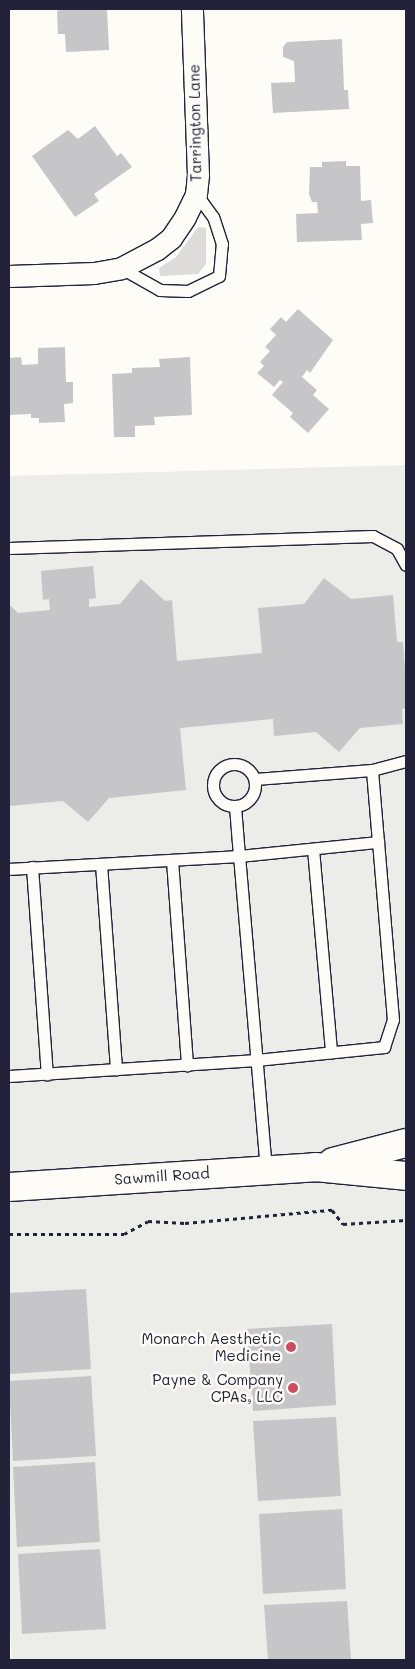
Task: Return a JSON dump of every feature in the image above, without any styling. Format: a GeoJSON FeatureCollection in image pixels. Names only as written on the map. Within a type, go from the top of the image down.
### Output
{"type":"FeatureCollection","features":[{"type":"Feature","properties":{"kind":"main road","name":"Sawmill Road"},"geometry":{"type":"LineString","coordinates":[[315,1167],[406,1143]]}},
{"type":"Feature","properties":{"kind":"main road","name":"Sawmill Road"},"geometry":{"type":"LineString","coordinates":[[9,1186],[315,1167],[406,1176]]}},
{"type":"Feature","properties":{"kind":"street","name":"Tarrington Lane"},"geometry":{"type":"LineString","coordinates":[[9,276],[94,273],[121,268],[142,259],[171,238],[196,194],[198,158],[192,9]]}},
{"type":"Feature","properties":{"kind":"lane"},"geometry":{"type":"LineString","coordinates":[[121,268],[160,290],[188,291],[219,276],[222,244],[213,216],[196,194]]}},
{"type":"Feature","properties":{"kind":"lane"},"geometry":{"type":"LineString","coordinates":[[9,548],[373,536],[397,549],[406,564]]}},
{"type":"Feature","properties":{"kind":"lane"},"geometry":{"type":"LineString","coordinates":[[255,780],[372,770],[406,761]]}},
{"type":"Feature","properties":{"kind":"lane"},"geometry":{"type":"LineString","coordinates":[[227,765],[241,765],[255,780],[250,799],[235,806],[225,804],[215,794],[217,774],[227,765]]}},
{"type":"Feature","properties":{"kind":"lane"},"geometry":{"type":"LineString","coordinates":[[9,1076],[256,1060],[384,1047],[393,1020],[372,770]]}},
{"type":"Feature","properties":{"kind":"lane"},"geometry":{"type":"LineString","coordinates":[[235,806],[266,1170]]}},
{"type":"Feature","properties":{"kind":"lane"},"geometry":{"type":"LineString","coordinates":[[9,869],[239,856],[378,842]]}},
{"type":"Feature","properties":{"kind":"lane"},"geometry":{"type":"LineString","coordinates":[[313,849],[331,1052]]}},
{"type":"Feature","properties":{"kind":"lane"},"geometry":{"type":"LineString","coordinates":[[172,860],[187,1065]]}},
{"type":"Feature","properties":{"kind":"lane"},"geometry":{"type":"LineString","coordinates":[[101,864],[116,1069]]}},
{"type":"Feature","properties":{"kind":"lane"},"geometry":{"type":"LineString","coordinates":[[32,867],[47,1074]]}},
{"type":"Feature","properties":{"kind":"path"},"geometry":{"type":"LineString","coordinates":[[9,1234],[124,1234],[148,1221],[185,1223],[332,1210],[343,1224],[406,1220]]}},
{"type":"Feature","properties":{"kind":"shaded area"},"geometry":{"type":"Polygon","coordinates":[[[198,227],[206,228],[206,264],[198,274],[160,276],[159,268],[176,257],[198,227]]]}},
{"type":"Feature","properties":{"kind":"shaded area"},"geometry":{"type":"Polygon","coordinates":[[[406,465],[406,1660],[12,1660],[9,1608],[9,476],[406,465]]]}},
{"type":"Feature","properties":{"kind":"building"},"geometry":{"type":"Polygon","coordinates":[[[64,9],[107,9],[109,50],[66,52],[65,34],[58,34],[57,11],[64,9]]]}},
{"type":"Feature","properties":{"kind":"building"},"geometry":{"type":"Polygon","coordinates":[[[342,39],[344,90],[348,90],[349,109],[273,113],[271,83],[295,82],[294,61],[283,57],[283,47],[287,42],[342,39]]]}},
{"type":"Feature","properties":{"kind":"building"},"geometry":{"type":"Polygon","coordinates":[[[95,126],[117,156],[121,153],[132,167],[94,194],[99,201],[75,217],[32,156],[68,130],[78,139],[95,126]]]}},
{"type":"Feature","properties":{"kind":"building"},"geometry":{"type":"Polygon","coordinates":[[[346,161],[346,166],[360,166],[361,201],[371,200],[373,223],[361,224],[362,240],[297,242],[296,214],[318,213],[317,202],[312,202],[309,194],[310,167],[322,167],[322,162],[346,161]]]}},
{"type":"Feature","properties":{"kind":"building"},"geometry":{"type":"Polygon","coordinates":[[[298,309],[333,340],[310,373],[307,370],[302,377],[317,390],[313,395],[329,409],[308,433],[290,417],[293,413],[272,395],[283,382],[280,380],[274,387],[257,373],[264,366],[260,362],[270,351],[265,347],[276,335],[270,329],[281,317],[286,322],[298,309]]]}},
{"type":"Feature","properties":{"kind":"building"},"geometry":{"type":"Polygon","coordinates":[[[65,347],[66,382],[73,382],[73,403],[64,404],[65,422],[39,423],[39,418],[31,418],[31,414],[9,415],[9,358],[21,357],[22,365],[38,364],[38,348],[65,347]]]}},
{"type":"Feature","properties":{"kind":"building"},"geometry":{"type":"Polygon","coordinates":[[[190,357],[192,415],[154,417],[155,425],[135,426],[135,437],[114,437],[112,374],[132,373],[132,368],[160,367],[159,359],[190,357]]]}},
{"type":"Feature","properties":{"kind":"building"},"geometry":{"type":"Polygon","coordinates":[[[93,566],[96,598],[89,599],[89,607],[120,604],[141,579],[165,601],[172,600],[177,661],[262,653],[258,608],[304,604],[324,578],[351,599],[393,595],[397,642],[403,642],[406,680],[406,708],[402,709],[403,724],[360,728],[339,752],[316,732],[274,736],[273,719],[180,728],[186,790],[109,798],[88,822],[63,801],[9,806],[9,604],[18,613],[50,610],[49,599],[43,600],[41,571],[93,566]]]}},
{"type":"Feature","properties":{"kind":"building"},"geometry":{"type":"Polygon","coordinates":[[[86,1289],[91,1369],[9,1374],[9,1293],[86,1289]]]}},
{"type":"Feature","properties":{"kind":"building"},"geometry":{"type":"Polygon","coordinates":[[[332,1324],[336,1405],[253,1411],[247,1329],[332,1324]]]}},
{"type":"Feature","properties":{"kind":"building"},"geometry":{"type":"Polygon","coordinates":[[[91,1376],[96,1456],[13,1461],[9,1381],[91,1376]]]}},
{"type":"Feature","properties":{"kind":"building"},"geometry":{"type":"Polygon","coordinates":[[[336,1417],[341,1496],[258,1501],[253,1421],[336,1417]]]}},
{"type":"Feature","properties":{"kind":"building"},"geometry":{"type":"Polygon","coordinates":[[[95,1462],[100,1542],[17,1547],[13,1467],[95,1462]]]}},
{"type":"Feature","properties":{"kind":"building"},"geometry":{"type":"Polygon","coordinates":[[[342,1509],[346,1589],[263,1594],[259,1514],[342,1509]]]}},
{"type":"Feature","properties":{"kind":"building"},"geometry":{"type":"Polygon","coordinates":[[[100,1549],[106,1629],[22,1634],[18,1554],[100,1549]]]}},
{"type":"Feature","properties":{"kind":"building"},"geometry":{"type":"Polygon","coordinates":[[[347,1601],[351,1660],[268,1660],[264,1605],[347,1601]]]}},
{"type":"Feature","properties":{"kind":"place","name":"Monarch Aesthetic Medicine"},"geometry":{"type":"Point","coordinates":[291,1347]}},
{"type":"Feature","properties":{"kind":"place","name":"Payne & Company CPAs, LLC"},"geometry":{"type":"Point","coordinates":[293,1388]}}]}
